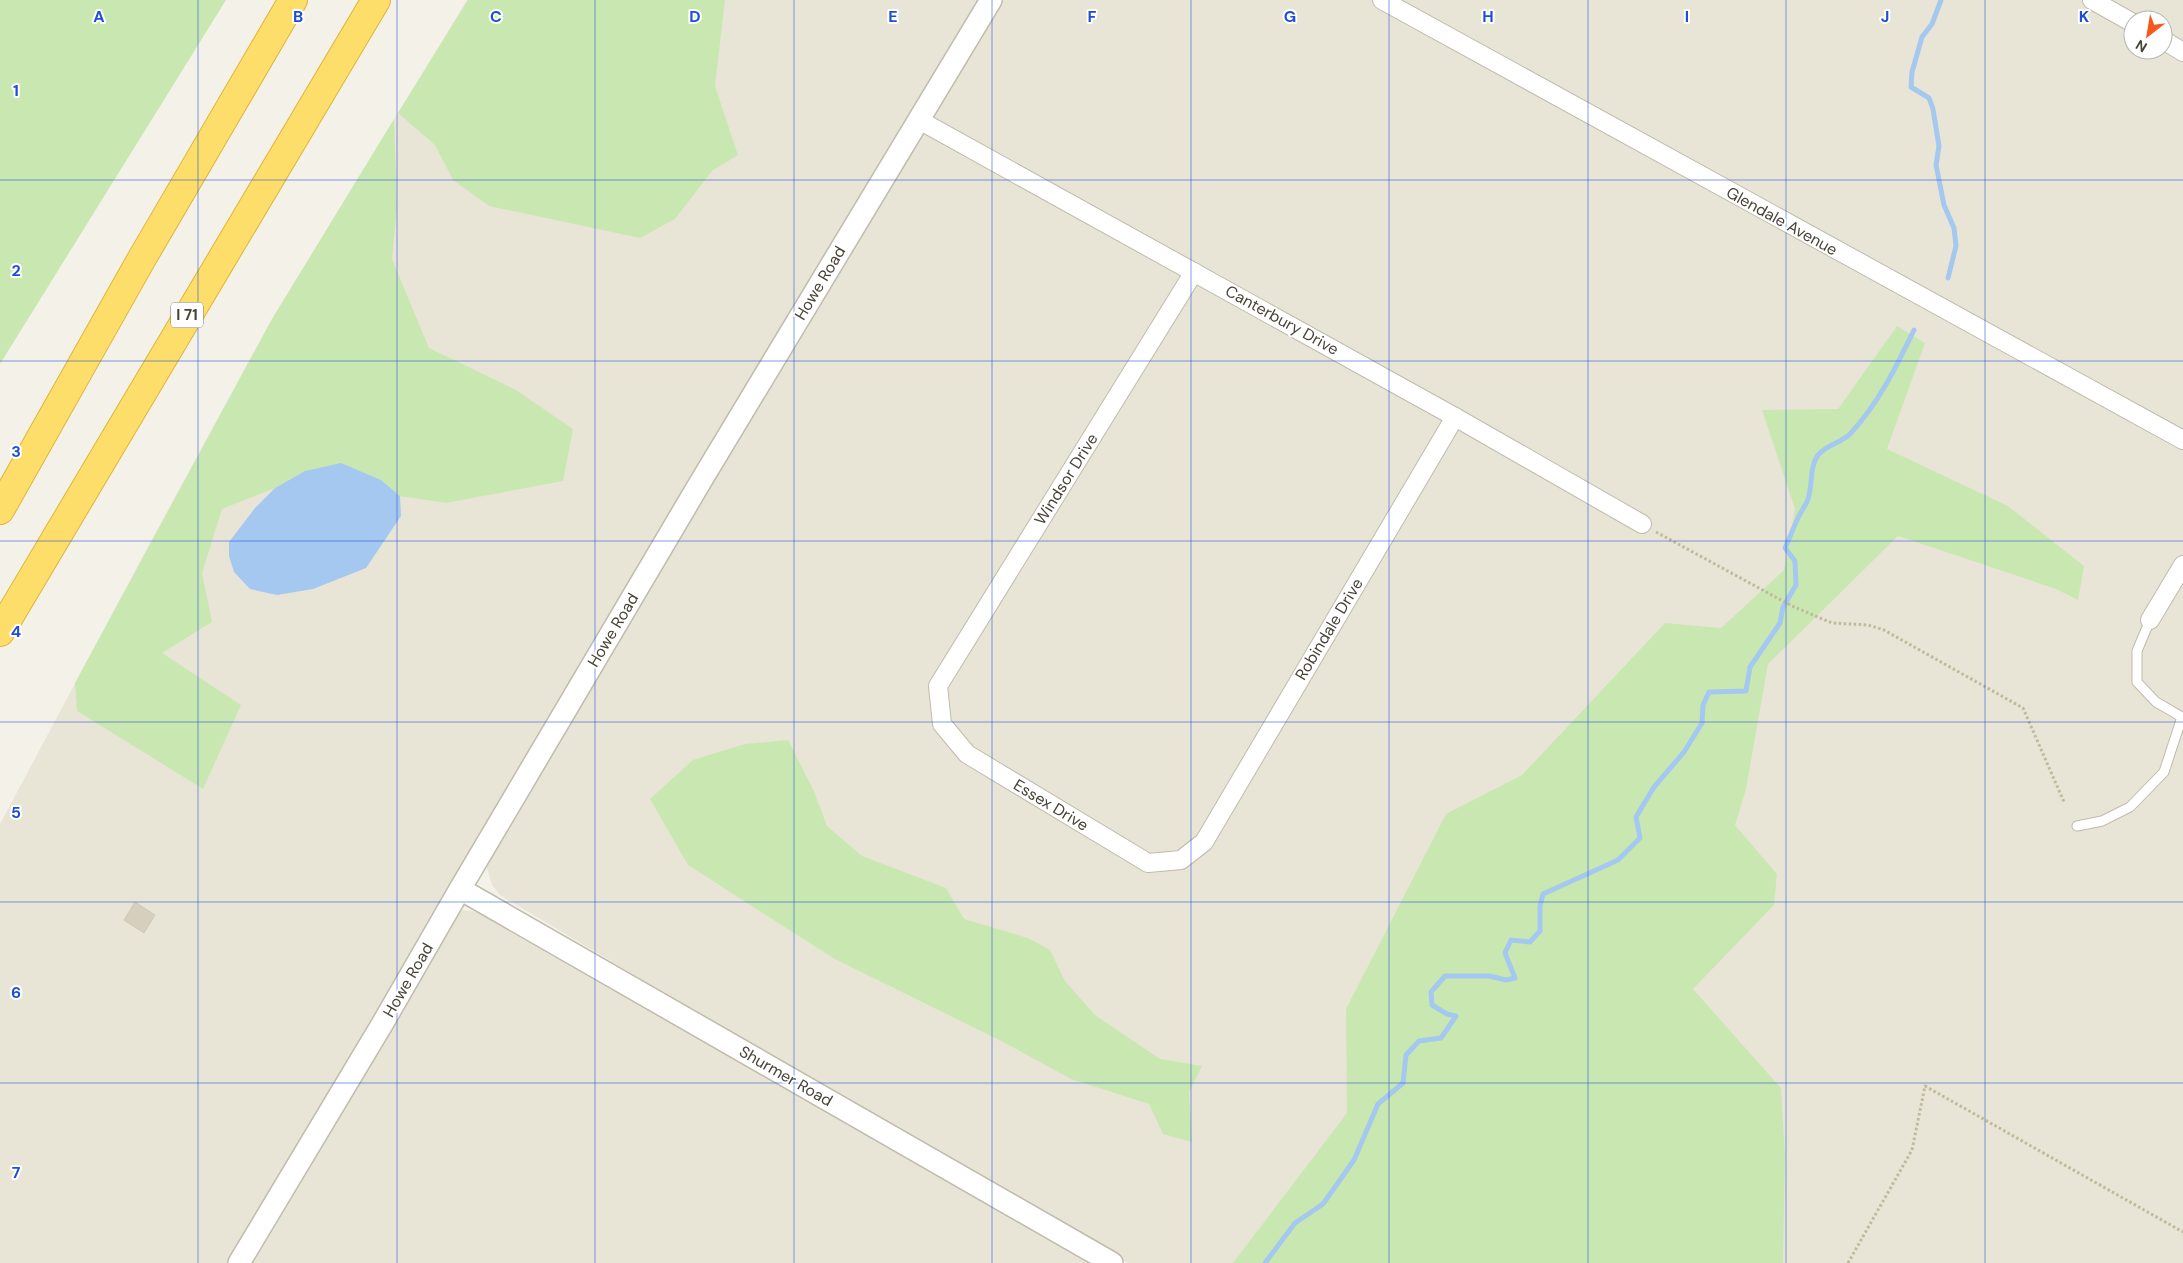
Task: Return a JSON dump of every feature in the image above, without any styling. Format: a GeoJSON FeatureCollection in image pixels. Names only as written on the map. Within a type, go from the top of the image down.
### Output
{"type":"FeatureCollection","features":[{"type":"Feature","properties":{"kind":"highway"},"geometry":{"type":"LineString","coordinates":[[0,510],[141,260],[294,0]]}},
{"type":"Feature","properties":{"kind":"highway","name":"I 71"},"geometry":{"type":"LineString","coordinates":[[0,632],[376,0]]}},
{"type":"Feature","properties":{"kind":"street","name":"Howe Road"},"geometry":{"type":"LineString","coordinates":[[238,1263],[384,1021],[701,481],[991,0]]}},
{"type":"Feature","properties":{"kind":"street","name":"Glendale Avenue"},"geometry":{"type":"LineString","coordinates":[[1382,0],[2183,440]]}},
{"type":"Feature","properties":{"kind":"street"},"geometry":{"type":"LineString","coordinates":[[2092,0],[2123,17]]}},
{"type":"Feature","properties":{"kind":"street","name":"Canterbury Drive"},"geometry":{"type":"LineString","coordinates":[[919,120],[1455,417],[1642,524]]}},
{"type":"Feature","properties":{"kind":"street","name":"Windsor Drive"},"geometry":{"type":"LineString","coordinates":[[938,686],[1194,272]]}},
{"type":"Feature","properties":{"kind":"street","name":"Robindale Drive"},"geometry":{"type":"LineString","coordinates":[[1204,842],[1455,417]]}},
{"type":"Feature","properties":{"kind":"street"},"geometry":{"type":"LineString","coordinates":[[2150,620],[2183,565]]}},
{"type":"Feature","properties":{"kind":"street","name":"Essex Drive"},"geometry":{"type":"LineString","coordinates":[[938,686],[942,724],[967,754],[1148,863],[1181,860],[1204,842]]}},
{"type":"Feature","properties":{"kind":"street","name":"Shurmer Road"},"geometry":{"type":"LineString","coordinates":[[460,889],[1112,1263]]}},
{"type":"Feature","properties":{"kind":"lane"},"geometry":{"type":"LineString","coordinates":[[2077,826],[2102,821],[2130,807],[2164,772],[2182,717],[2156,702],[2137,682],[2137,651],[2150,620]]}},
{"type":"Feature","properties":{"kind":"path"},"geometry":{"type":"LineString","coordinates":[[1642,524],[1792,606],[1832,623],[1868,625],[1884,630],[2023,708],[2064,802]]}},
{"type":"Feature","properties":{"kind":"path"},"geometry":{"type":"LineString","coordinates":[[1848,1263],[1912,1150],[1925,1086],[2183,1232]]}},
{"type":"Feature","properties":{"kind":"shaded area"},"geometry":{"type":"Polygon","coordinates":[[[467,0],[980,0],[738,401],[227,1263],[0,1263],[0,824],[272,319],[467,0]]]}},
{"type":"Feature","properties":{"kind":"shaded area"},"geometry":{"type":"Polygon","coordinates":[[[999,0],[2183,0],[2183,1263],[1128,1263],[943,1159],[500,895],[492,885],[487,868],[497,842],[999,0]]]}},
{"type":"Feature","properties":{"kind":"shaded area"},"geometry":{"type":"Polygon","coordinates":[[[463,910],[477,912],[503,921],[1096,1263],[246,1263],[449,922],[463,910]]]}},
{"type":"Feature","properties":{"kind":"green space"},"geometry":{"type":"Polygon","coordinates":[[[0,0],[226,0],[0,364],[0,0]]]}},
{"type":"Feature","properties":{"kind":"green space"},"geometry":{"type":"Polygon","coordinates":[[[468,0],[725,0],[715,86],[738,155],[712,171],[675,219],[640,238],[489,206],[453,180],[435,145],[398,113],[468,0]]]}},
{"type":"Feature","properties":{"kind":"green space"},"geometry":{"type":"Polygon","coordinates":[[[394,119],[397,208],[392,259],[429,348],[516,390],[573,429],[563,481],[446,503],[400,496],[381,480],[305,471],[275,488],[222,509],[202,573],[212,622],[162,653],[241,705],[203,789],[77,711],[75,683],[272,319],[394,119]]]}},
{"type":"Feature","properties":{"kind":"green space"},"geometry":{"type":"Polygon","coordinates":[[[1897,326],[1925,343],[1887,449],[2008,506],[2084,566],[2078,600],[2056,589],[1898,536],[1768,664],[1746,789],[1735,825],[1777,874],[1774,905],[1693,989],[1781,1088],[1785,1155],[1783,1263],[1233,1263],[1347,1113],[1346,1009],[1446,814],[1522,775],[1665,623],[1721,628],[1784,570],[1795,509],[1762,410],[1838,409],[1897,326]]]}},
{"type":"Feature","properties":{"kind":"green space"},"geometry":{"type":"Polygon","coordinates":[[[788,740],[814,791],[827,826],[862,856],[946,888],[964,919],[1028,938],[1050,950],[1065,981],[1095,1015],[1160,1059],[1202,1066],[1189,1092],[1192,1142],[1163,1134],[1149,1104],[1071,1079],[1005,1043],[833,958],[688,865],[650,799],[693,760],[745,744],[788,740]]]}},
{"type":"Feature","properties":{"kind":"water"},"geometry":{"type":"Polygon","coordinates":[[[341,463],[381,480],[400,496],[401,516],[366,568],[313,589],[277,595],[250,589],[234,572],[229,556],[229,542],[255,508],[275,488],[305,471],[341,463]]]}},
{"type":"Feature","properties":{"kind":"building"},"geometry":{"type":"Polygon","coordinates":[[[135,902],[155,915],[144,933],[124,920],[135,902]]]}},
{"type":"Feature","properties":{"kind":"waterway"},"geometry":{"type":"LineString","coordinates":[[1941,0],[1932,24],[1922,37],[1912,72],[1911,87],[1929,98],[1933,109],[1939,146],[1936,165],[1944,205],[1954,228],[1956,246],[1948,278]]}},
{"type":"Feature","properties":{"kind":"waterway"},"geometry":{"type":"LineString","coordinates":[[1265,1263],[1295,1223],[1323,1204],[1354,1160],[1378,1104],[1403,1083],[1406,1055],[1419,1041],[1441,1038],[1456,1016],[1447,1014],[1432,1005],[1431,992],[1445,976],[1489,976],[1506,980],[1515,978],[1505,953],[1511,940],[1530,942],[1540,931],[1540,906],[1543,894],[1618,860],[1640,838],[1636,817],[1654,787],[1684,752],[1702,723],[1703,705],[1709,692],[1746,691],[1750,667],[1780,623],[1783,607],[1796,585],[1795,561],[1785,548],[1808,499],[1815,460],[1829,446],[1850,434],[1870,410],[1914,330]]}}]}
